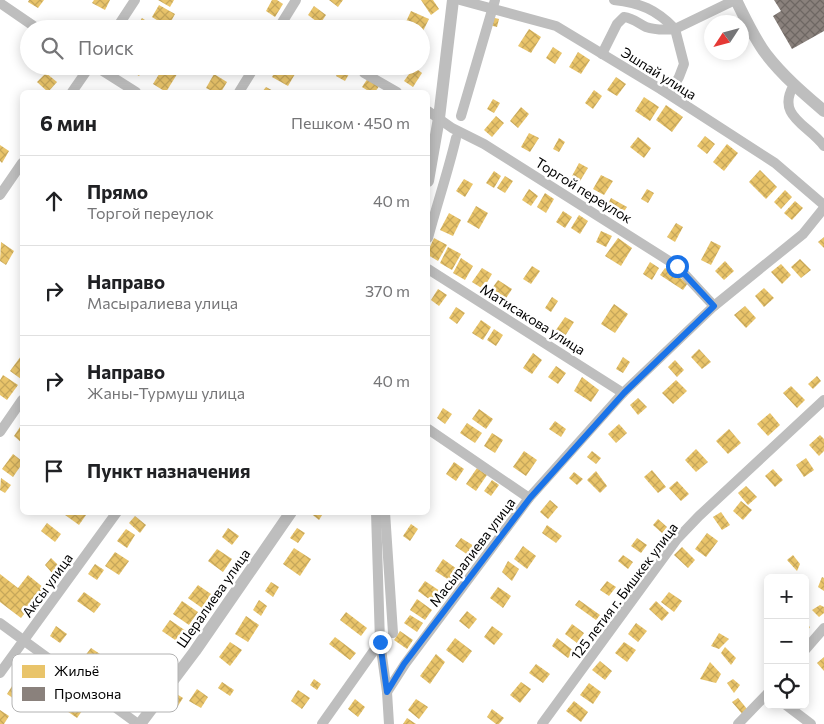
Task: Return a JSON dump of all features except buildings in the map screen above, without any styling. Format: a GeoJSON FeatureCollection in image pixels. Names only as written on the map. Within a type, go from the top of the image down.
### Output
{"type":"FeatureCollection","features":[{"type":"Feature","properties":{"kind":"street"},"geometry":{"type":"LineString","coordinates":[[122,20],[135,0]]}},
{"type":"Feature","properties":{"kind":"street"},"geometry":{"type":"LineString","coordinates":[[284,20],[296,0]]}},
{"type":"Feature","properties":{"kind":"street"},"geometry":{"type":"LineString","coordinates":[[430,170],[439,118],[453,0]]}},
{"type":"Feature","properties":{"kind":"street"},"geometry":{"type":"LineString","coordinates":[[614,0],[640,4],[663,16],[675,29],[684,64],[672,88],[662,90]]}},
{"type":"Feature","properties":{"kind":"street"},"geometry":{"type":"LineString","coordinates":[[602,54],[617,24],[624,17],[632,18],[647,27],[663,30],[675,29],[735,0],[765,53],[794,85],[824,111]]}},
{"type":"Feature","properties":{"kind":"street","name":"Эшпай улица"},"geometry":{"type":"LineString","coordinates":[[468,1],[556,26],[662,90],[775,163],[824,206]]}},
{"type":"Feature","properties":{"kind":"street"},"geometry":{"type":"LineString","coordinates":[[0,4],[24,20]]}},
{"type":"Feature","properties":{"kind":"street"},"geometry":{"type":"LineString","coordinates":[[73,90],[84,75]]}},
{"type":"Feature","properties":{"kind":"street"},"geometry":{"type":"LineString","coordinates":[[109,75],[133,90]]}},
{"type":"Feature","properties":{"kind":"street"},"geometry":{"type":"LineString","coordinates":[[240,90],[249,75]]}},
{"type":"Feature","properties":{"kind":"street"},"geometry":{"type":"LineString","coordinates":[[367,75],[394,90]]}},
{"type":"Feature","properties":{"kind":"street"},"geometry":{"type":"LineString","coordinates":[[794,85],[788,94],[787,104],[798,121],[824,146]]}},
{"type":"Feature","properties":{"kind":"street","name":"Торгой переулок"},"geometry":{"type":"LineString","coordinates":[[430,112],[452,128],[484,144],[677,266],[714,306]]}},
{"type":"Feature","properties":{"kind":"street"},"geometry":{"type":"LineString","coordinates":[[0,195],[20,166]]}},
{"type":"Feature","properties":{"kind":"street","name":"Масыралиева улица"},"geometry":{"type":"LineString","coordinates":[[387,692],[404,664],[530,498],[624,393],[714,306],[803,234],[824,206]]}},
{"type":"Feature","properties":{"kind":"street","name":"Матисакова улица"},"geometry":{"type":"LineString","coordinates":[[430,270],[624,393]]}},
{"type":"Feature","properties":{"kind":"street","name":"125 летия г. Бишкек улица"},"geometry":{"type":"LineString","coordinates":[[542,724],[677,539],[699,516],[824,400]]}},
{"type":"Feature","properties":{"kind":"street"},"geometry":{"type":"LineString","coordinates":[[0,432],[20,403]]}},
{"type":"Feature","properties":{"kind":"street"},"geometry":{"type":"LineString","coordinates":[[430,429],[530,498]]}},
{"type":"Feature","properties":{"kind":"street","name":"Аксы улица"},"geometry":{"type":"LineString","coordinates":[[14,654],[115,515]]}},
{"type":"Feature","properties":{"kind":"street","name":"Шералиева улица"},"geometry":{"type":"LineString","coordinates":[[178,672],[289,515]]}},
{"type":"Feature","properties":{"kind":"street"},"geometry":{"type":"LineString","coordinates":[[376,515],[380,642],[387,692],[389,724]]}},
{"type":"Feature","properties":{"kind":"street"},"geometry":{"type":"LineString","coordinates":[[0,623],[43,654]]}},
{"type":"Feature","properties":{"kind":"street"},"geometry":{"type":"LineString","coordinates":[[809,645],[824,628]]}},
{"type":"Feature","properties":{"kind":"street"},"geometry":{"type":"LineString","coordinates":[[322,724],[380,642]]}},
{"type":"Feature","properties":{"kind":"street","name":"Аксы улица"},"geometry":{"type":"LineString","coordinates":[[0,673],[12,656]]}},
{"type":"Feature","properties":{"kind":"street"},"geometry":{"type":"LineString","coordinates":[[738,724],[764,697]]}},
{"type":"Feature","properties":{"kind":"street"},"geometry":{"type":"LineString","coordinates":[[791,709],[811,724]]}},
{"type":"Feature","properties":{"kind":"street"},"geometry":{"type":"LineString","coordinates":[[123,712],[139,724]]}},
{"type":"Feature","properties":{"kind":"street","name":"Шералиева улица"},"geometry":{"type":"LineString","coordinates":[[139,724],[148,712]]}},
{"type":"Feature","properties":{"kind":"waterway"},"geometry":{"type":"LineString","coordinates":[[461,116],[495,0]]}},
{"type":"Feature","properties":{"kind":"waterway"},"geometry":{"type":"LineString","coordinates":[[430,231],[456,138]]}},
{"type":"Feature","properties":{"kind":"waterway"},"geometry":{"type":"LineString","coordinates":[[385,515],[393,633]]}},
{"type":"Feature","properties":{"kind":"route"},"geometry":{"type":"LineString","coordinates":[[380,642],[387,692],[404,664],[530,498],[624,393],[714,306],[677,266]]}}]}
